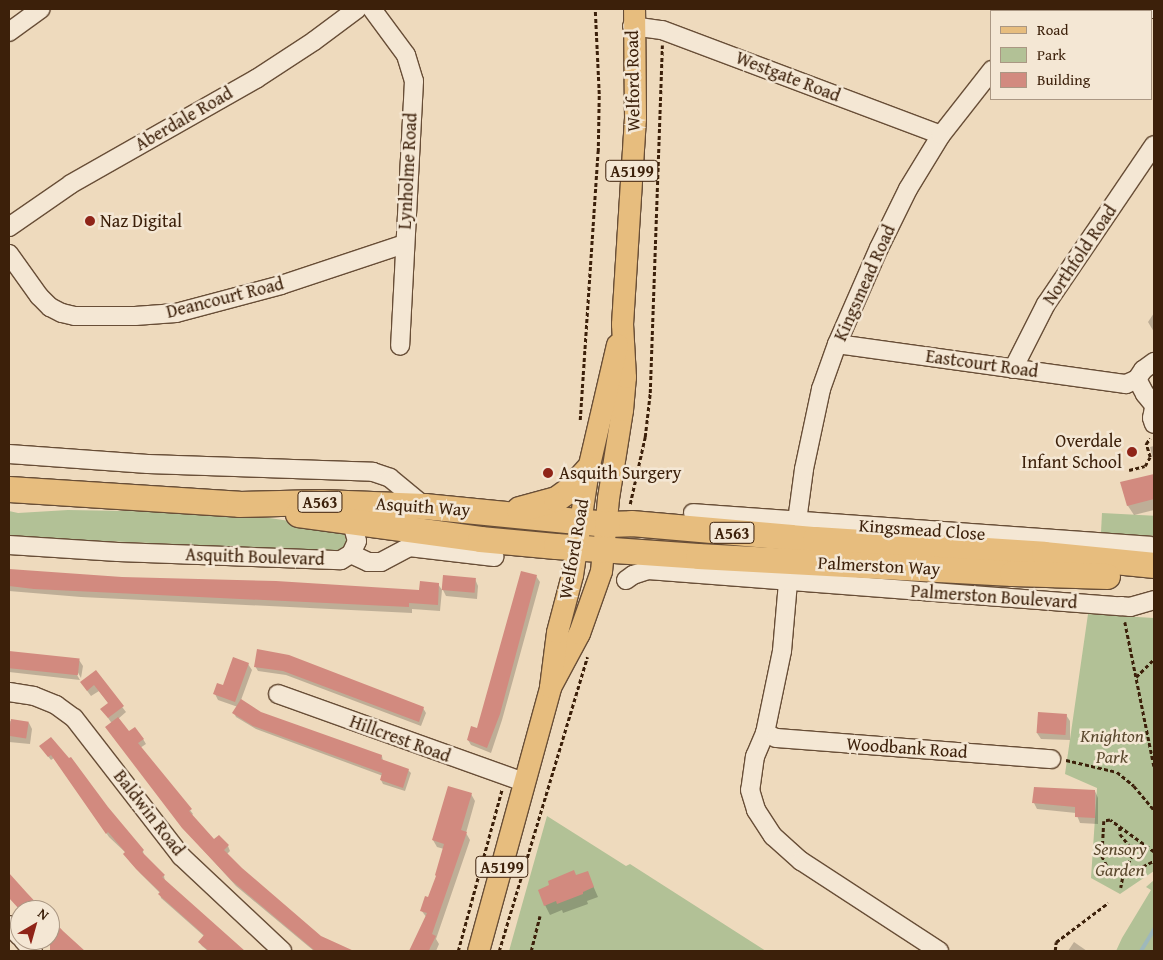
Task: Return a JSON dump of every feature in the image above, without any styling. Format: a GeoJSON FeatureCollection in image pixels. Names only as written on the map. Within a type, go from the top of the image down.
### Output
{"type":"FeatureCollection","features":[{"type":"Feature","properties":{"kind":"highway","name":"A563"},"geometry":{"type":"LineString","coordinates":[[501,513],[556,499],[570,489],[588,469]]}},
{"type":"Feature","properties":{"kind":"highway","name":"Asquith Way"},"geometry":{"type":"LineString","coordinates":[[9,489],[239,504],[321,502],[424,506],[607,524]]}},
{"type":"Feature","properties":{"kind":"highway","name":"Asquith Way"},"geometry":{"type":"LineString","coordinates":[[239,504],[352,523],[480,539],[604,548]]}},
{"type":"Feature","properties":{"kind":"highway","name":"Palmerston Way"},"geometry":{"type":"LineString","coordinates":[[607,524],[631,523],[726,532],[1044,554],[1153,555]]}},
{"type":"Feature","properties":{"kind":"highway"},"geometry":{"type":"LineString","coordinates":[[726,532],[784,548],[788,553],[789,571]]}},
{"type":"Feature","properties":{"kind":"highway","name":"Palmerston Way"},"geometry":{"type":"LineString","coordinates":[[604,548],[789,571],[1154,579]]}},
{"type":"Feature","properties":{"kind":"main road","name":"Welford Road"},"geometry":{"type":"LineString","coordinates":[[550,686],[579,633],[601,571],[608,498],[625,377],[622,324],[635,118],[632,15]]}},
{"type":"Feature","properties":{"kind":"main road","name":"Welford Road"},"geometry":{"type":"LineString","coordinates":[[478,951],[550,686],[557,632],[577,547],[588,469],[622,324]]}},
{"type":"Feature","properties":{"kind":"street"},"geometry":{"type":"LineString","coordinates":[[9,32],[41,9]]}},
{"type":"Feature","properties":{"kind":"street","name":"Aberdale Road"},"geometry":{"type":"LineString","coordinates":[[9,227],[72,184],[256,79],[314,41],[356,9]]}},
{"type":"Feature","properties":{"kind":"street","name":"Lynholme Road"},"geometry":{"type":"LineString","coordinates":[[372,9],[401,47],[413,73],[400,346]]}},
{"type":"Feature","properties":{"kind":"street","name":"Westgate Road"},"geometry":{"type":"LineString","coordinates":[[632,15],[662,30],[941,135]]}},
{"type":"Feature","properties":{"kind":"street","name":"Kingsmead Road"},"geometry":{"type":"LineString","coordinates":[[797,521],[804,468],[821,390],[837,344],[908,189],[941,135],[990,73]]}},
{"type":"Feature","properties":{"kind":"street","name":"Northfold Road"},"geometry":{"type":"LineString","coordinates":[[1013,369],[1046,304],[1154,145]]}},
{"type":"Feature","properties":{"kind":"street","name":"Deancourt Road"},"geometry":{"type":"LineString","coordinates":[[9,254],[39,296],[50,307],[62,313],[75,316],[135,316],[186,311],[281,285],[404,244]]}},
{"type":"Feature","properties":{"kind":"street","name":"Eastcourt Road"},"geometry":{"type":"LineString","coordinates":[[837,344],[1013,369],[1131,381]]}},
{"type":"Feature","properties":{"kind":"street"},"geometry":{"type":"LineString","coordinates":[[1154,362],[1131,381],[1154,406],[1152,418],[1154,424]]}},
{"type":"Feature","properties":{"kind":"street"},"geometry":{"type":"LineString","coordinates":[[9,454],[148,464],[373,472],[390,478],[424,506]]}},
{"type":"Feature","properties":{"kind":"street","name":"Kingsmead Close"},"geometry":{"type":"LineString","coordinates":[[693,513],[1153,555]]}},
{"type":"Feature","properties":{"kind":"street"},"geometry":{"type":"LineString","coordinates":[[351,554],[357,541],[352,523]]}},
{"type":"Feature","properties":{"kind":"street","name":"Asquith Boulevard"},"geometry":{"type":"LineString","coordinates":[[9,545],[118,552],[341,560],[351,554],[368,562],[381,562],[409,547],[494,557]]}},
{"type":"Feature","properties":{"kind":"street","name":"Palmerston Boulevard"},"geometry":{"type":"LineString","coordinates":[[626,580],[633,575],[648,570],[789,571],[1130,607],[1154,600]]}},
{"type":"Feature","properties":{"kind":"street"},"geometry":{"type":"LineString","coordinates":[[789,571],[782,651],[765,733],[755,756],[750,790],[756,810],[773,836],[802,861],[940,951]]}},
{"type":"Feature","properties":{"kind":"street","name":"Baldwin Road"},"geometry":{"type":"LineString","coordinates":[[9,692],[34,696],[56,705],[74,718],[181,856],[282,951]]}},
{"type":"Feature","properties":{"kind":"street","name":"Hillcrest Road"},"geometry":{"type":"LineString","coordinates":[[278,694],[496,774],[524,782]]}},
{"type":"Feature","properties":{"kind":"street","name":"Woodbank Road"},"geometry":{"type":"LineString","coordinates":[[765,733],[776,738],[1051,759]]}},
{"type":"Feature","properties":{"kind":"path"},"geometry":{"type":"LineString","coordinates":[[580,426],[598,152],[599,94],[595,9]]}},
{"type":"Feature","properties":{"kind":"path"},"geometry":{"type":"LineString","coordinates":[[630,504],[645,437],[650,394],[662,30]]}},
{"type":"Feature","properties":{"kind":"path"},"geometry":{"type":"LineString","coordinates":[[1129,470],[1146,466],[1150,457],[1146,444],[1154,433]]}},
{"type":"Feature","properties":{"kind":"path"},"geometry":{"type":"LineString","coordinates":[[1121,606],[1154,766]]}},
{"type":"Feature","properties":{"kind":"path"},"geometry":{"type":"LineString","coordinates":[[499,951],[589,649]]}},
{"type":"Feature","properties":{"kind":"path"},"geometry":{"type":"LineString","coordinates":[[1136,677],[1154,659]]}},
{"type":"Feature","properties":{"kind":"path"},"geometry":{"type":"LineString","coordinates":[[1051,759],[1117,772],[1134,786],[1154,810]]}},
{"type":"Feature","properties":{"kind":"path"},"geometry":{"type":"LineString","coordinates":[[458,951],[502,789],[496,774]]}},
{"type":"Feature","properties":{"kind":"path"},"geometry":{"type":"LineString","coordinates":[[1154,853],[1110,820],[1104,821],[1102,856],[1110,872],[1140,869],[1154,861]]}},
{"type":"Feature","properties":{"kind":"path"},"geometry":{"type":"LineString","coordinates":[[1120,828],[1120,834],[1133,850],[1133,855],[1124,872],[1121,888]]}},
{"type":"Feature","properties":{"kind":"path"},"geometry":{"type":"LineString","coordinates":[[1055,951],[1056,942],[1108,902]]}},
{"type":"Feature","properties":{"kind":"path"},"geometry":{"type":"LineString","coordinates":[[531,951],[540,916]]}},
{"type":"Feature","properties":{"kind":"green space"},"geometry":{"type":"Polygon","coordinates":[[[68,510],[236,513],[344,529],[351,536],[346,545],[336,551],[9,537],[9,511],[18,513],[68,510]]]}},
{"type":"Feature","properties":{"kind":"green space"},"geometry":{"type":"Polygon","coordinates":[[[1102,513],[1154,516],[1153,536],[1101,533],[1102,513]]]}},
{"type":"Feature","properties":{"kind":"green space","name":"Knighton Park"},"geometry":{"type":"Polygon","coordinates":[[[1088,614],[1154,618],[1154,871],[1120,894],[1091,878],[1097,788],[1065,774],[1088,614]]]}},
{"type":"Feature","properties":{"kind":"green space"},"geometry":{"type":"Polygon","coordinates":[[[547,816],[626,866],[630,864],[766,951],[509,951],[547,816]]]}},
{"type":"Feature","properties":{"kind":"green space"},"geometry":{"type":"Polygon","coordinates":[[[1154,880],[1154,951],[1116,951],[1151,890],[1146,887],[1154,880]]]}},
{"type":"Feature","properties":{"kind":"building"},"geometry":{"type":"Polygon","coordinates":[[[1154,474],[1154,499],[1127,506],[1120,482],[1154,474]]]}},
{"type":"Feature","properties":{"kind":"building"},"geometry":{"type":"Polygon","coordinates":[[[9,569],[122,577],[276,581],[419,590],[420,581],[439,583],[438,605],[409,603],[409,607],[34,589],[9,586],[9,569]]]}},
{"type":"Feature","properties":{"kind":"building"},"geometry":{"type":"Polygon","coordinates":[[[521,571],[537,575],[500,714],[487,748],[467,740],[471,726],[477,728],[521,571]]]}},
{"type":"Feature","properties":{"kind":"building"},"geometry":{"type":"Polygon","coordinates":[[[443,575],[476,578],[475,593],[442,590],[443,575]]]}},
{"type":"Feature","properties":{"kind":"building"},"geometry":{"type":"Polygon","coordinates":[[[257,649],[289,655],[424,707],[419,722],[283,671],[254,667],[257,649]]]}},
{"type":"Feature","properties":{"kind":"building"},"geometry":{"type":"Polygon","coordinates":[[[9,651],[80,658],[78,675],[9,668],[9,651]]]}},
{"type":"Feature","properties":{"kind":"building"},"geometry":{"type":"Polygon","coordinates":[[[233,657],[249,663],[235,702],[213,694],[217,683],[223,685],[233,657]]]}},
{"type":"Feature","properties":{"kind":"building"},"geometry":{"type":"Polygon","coordinates":[[[96,670],[124,706],[108,718],[100,709],[108,703],[94,685],[87,691],[80,682],[96,670]]]}},
{"type":"Feature","properties":{"kind":"building"},"geometry":{"type":"Polygon","coordinates":[[[241,699],[261,712],[382,755],[381,759],[409,769],[403,788],[380,780],[382,773],[253,726],[232,713],[241,699]]]}},
{"type":"Feature","properties":{"kind":"building"},"geometry":{"type":"Polygon","coordinates":[[[1038,712],[1067,714],[1065,735],[1037,733],[1038,712]]]}},
{"type":"Feature","properties":{"kind":"building"},"geometry":{"type":"Polygon","coordinates":[[[118,717],[129,731],[135,727],[144,739],[138,743],[192,809],[189,811],[214,839],[219,835],[229,845],[224,850],[242,868],[321,936],[354,951],[314,950],[232,881],[182,828],[105,727],[118,717]]]}},
{"type":"Feature","properties":{"kind":"building"},"geometry":{"type":"Polygon","coordinates":[[[11,719],[29,722],[26,739],[9,736],[11,719]]]}},
{"type":"Feature","properties":{"kind":"building"},"geometry":{"type":"Polygon","coordinates":[[[51,737],[69,758],[71,757],[108,807],[144,850],[142,852],[165,875],[162,877],[245,951],[209,951],[198,942],[204,935],[158,894],[160,892],[136,869],[108,832],[106,834],[51,755],[48,757],[39,746],[51,737]]]}},
{"type":"Feature","properties":{"kind":"building"},"geometry":{"type":"Polygon","coordinates":[[[448,786],[472,793],[461,830],[467,832],[432,934],[436,936],[429,951],[409,951],[427,913],[420,911],[425,896],[428,897],[436,876],[444,844],[432,840],[448,786]]]}},
{"type":"Feature","properties":{"kind":"building"},"geometry":{"type":"Polygon","coordinates":[[[1034,787],[1095,790],[1095,818],[1075,817],[1075,807],[1032,803],[1034,787]]]}},
{"type":"Feature","properties":{"kind":"building"},"geometry":{"type":"Polygon","coordinates":[[[574,870],[576,875],[588,871],[594,887],[583,892],[583,894],[557,904],[556,901],[544,906],[538,890],[549,885],[548,881],[574,870]]]}},
{"type":"Feature","properties":{"kind":"building"},"geometry":{"type":"Polygon","coordinates":[[[9,873],[34,900],[11,900],[9,898],[9,873]]]}},
{"type":"Feature","properties":{"kind":"building"},"geometry":{"type":"Polygon","coordinates":[[[60,928],[85,951],[50,951],[60,950],[60,928]]]}},
{"type":"Feature","properties":{"kind":"waterway"},"geometry":{"type":"LineString","coordinates":[[1141,951],[1154,929]]}},
{"type":"Feature","properties":{"kind":"place","name":"Naz Digital"},"geometry":{"type":"Point","coordinates":[90,221]}},
{"type":"Feature","properties":{"kind":"place","name":"Overdale Infant School"},"geometry":{"type":"Point","coordinates":[1132,452]}},
{"type":"Feature","properties":{"kind":"place","name":"Asquith Surgery"},"geometry":{"type":"Point","coordinates":[548,473]}},
{"type":"Feature","properties":{"kind":"park label","name":"Sensory Garden"},"geometry":{"type":"Point","coordinates":[1120,860]}}]}
